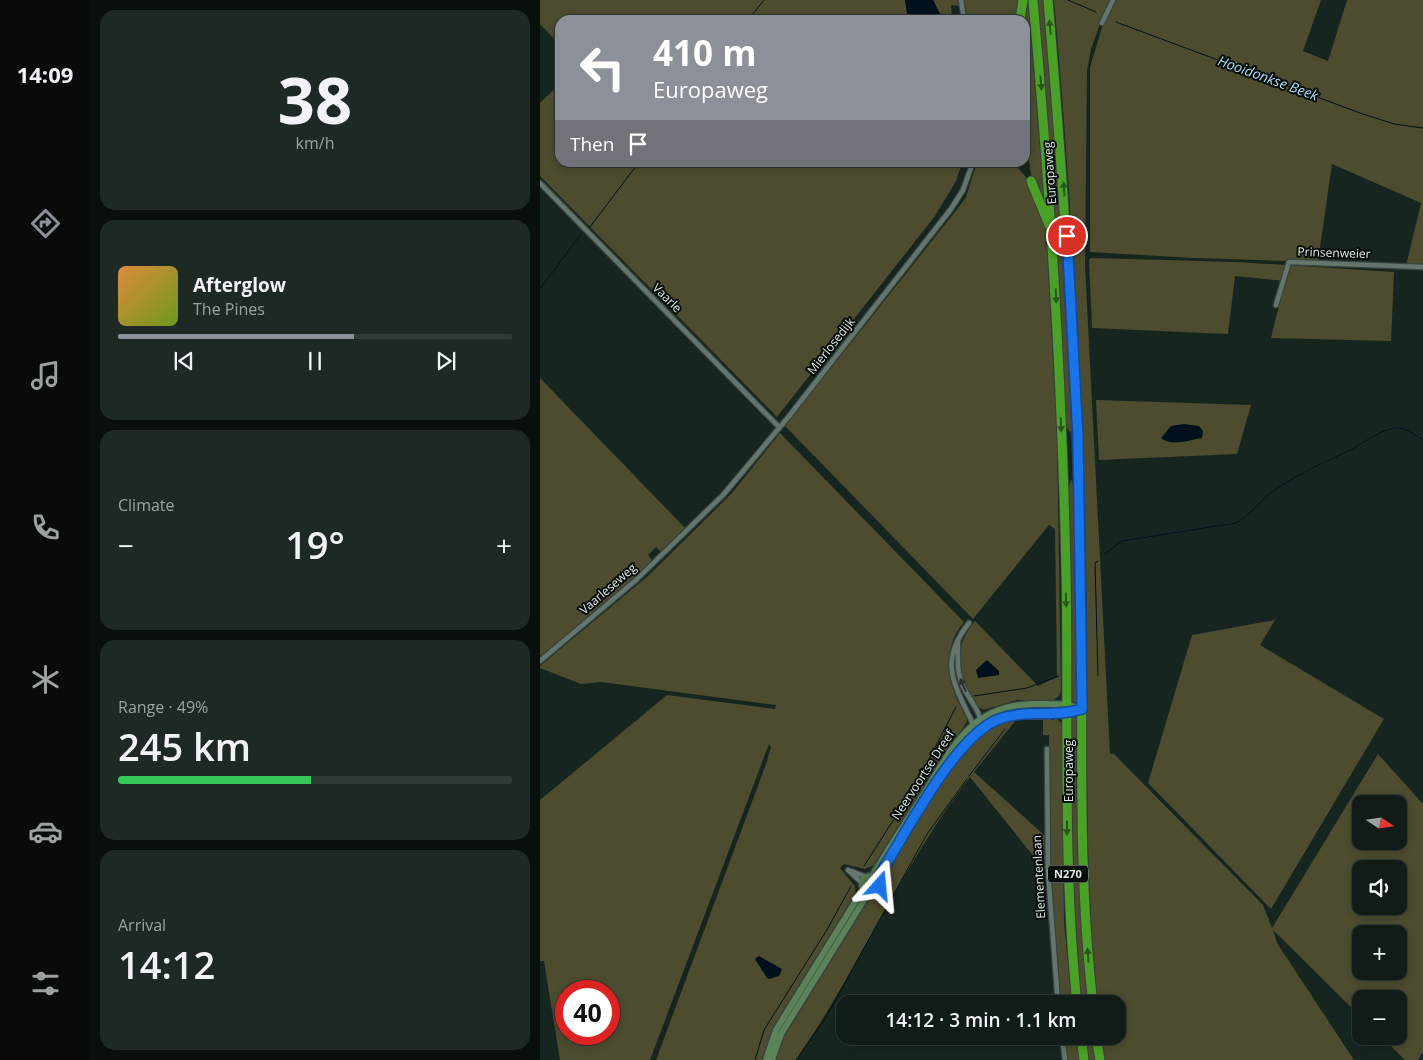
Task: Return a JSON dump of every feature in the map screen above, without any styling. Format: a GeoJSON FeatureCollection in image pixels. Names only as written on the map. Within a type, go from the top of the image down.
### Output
{"type":"FeatureCollection","features":[{"type":"Feature","properties":{"kind":"highway"},"geometry":{"type":"LineString","coordinates":[[1021,15],[1024,0]]}},
{"type":"Feature","properties":{"kind":"highway","name":"Europaweg"},"geometry":{"type":"LineString","coordinates":[[1033,0],[1052,232],[1064,499],[1067,861],[1076,995]]}},
{"type":"Feature","properties":{"kind":"highway","name":"Europaweg"},"geometry":{"type":"LineString","coordinates":[[1048,0],[1063,185],[1078,437],[1083,882],[1092,995]]}},
{"type":"Feature","properties":{"kind":"highway"},"geometry":{"type":"LineString","coordinates":[[1030,181],[1052,232]]}},
{"type":"Feature","properties":{"kind":"highway"},"geometry":{"type":"LineString","coordinates":[[1082,1045],[1084,1060]]}},
{"type":"Feature","properties":{"kind":"highway"},"geometry":{"type":"LineString","coordinates":[[1098,1045],[1100,1060]]}},
{"type":"Feature","properties":{"kind":"street"},"geometry":{"type":"LineString","coordinates":[[961,0],[963,15]]}},
{"type":"Feature","properties":{"kind":"street"},"geometry":{"type":"LineString","coordinates":[[1102,23],[1113,0]]}},
{"type":"Feature","properties":{"kind":"street","name":"Mierlosedijk"},"geometry":{"type":"LineString","coordinates":[[687,530],[724,494],[780,428],[951,209],[963,190],[971,167]]}},
{"type":"Feature","properties":{"kind":"street","name":"Vaarle"},"geometry":{"type":"LineString","coordinates":[[540,183],[780,428]]}},
{"type":"Feature","properties":{"kind":"street","name":"Prinsenweier"},"geometry":{"type":"LineString","coordinates":[[1276,305],[1289,262],[1423,267]]}},
{"type":"Feature","properties":{"kind":"street","name":"Vaarleseweg"},"geometry":{"type":"LineString","coordinates":[[540,661],[636,580],[687,530]]}},
{"type":"Feature","properties":{"kind":"street"},"geometry":{"type":"LineString","coordinates":[[958,640],[958,670],[963,686],[981,718],[982,727],[973,724],[950,671],[952,651],[958,640],[969,623]]}},
{"type":"Feature","properties":{"kind":"street","name":"Neervoortse Dreef"},"geometry":{"type":"LineString","coordinates":[[766,1060],[776,1030],[954,744],[981,718],[1002,709],[1022,704],[1067,709]]}},
{"type":"Feature","properties":{"kind":"street","name":"Neervoortse Dreef"},"geometry":{"type":"LineString","coordinates":[[868,881],[954,757],[969,738],[982,727],[1018,714],[1082,709]]}},
{"type":"Feature","properties":{"kind":"street","name":"Elementenlaan"},"geometry":{"type":"LineString","coordinates":[[1048,748],[1048,871],[1057,995]]}},
{"type":"Feature","properties":{"kind":"street"},"geometry":{"type":"LineString","coordinates":[[868,881],[876,890]]}},
{"type":"Feature","properties":{"kind":"street"},"geometry":{"type":"LineString","coordinates":[[868,881],[876,890]]}},
{"type":"Feature","properties":{"kind":"street"},"geometry":{"type":"LineString","coordinates":[[772,1060],[781,1034],[864,900],[876,890]]}},
{"type":"Feature","properties":{"kind":"street"},"geometry":{"type":"LineString","coordinates":[[1063,1045],[1065,1060]]}},
{"type":"Feature","properties":{"kind":"shaded area"},"geometry":{"type":"Polygon","coordinates":[[[540,0],[905,0],[907,15],[555,15],[555,40],[540,24],[540,0]]]}},
{"type":"Feature","properties":{"kind":"shaded area"},"geometry":{"type":"Polygon","coordinates":[[[933,0],[959,0],[959,6],[951,5],[952,15],[940,15],[933,0]]]}},
{"type":"Feature","properties":{"kind":"shaded area"},"geometry":{"type":"Polygon","coordinates":[[[964,0],[1023,0],[1019,15],[966,15],[964,0]]]}},
{"type":"Feature","properties":{"kind":"shaded area"},"geometry":{"type":"Polygon","coordinates":[[[1026,0],[1028,0],[1029,15],[1023,15],[1026,0]]]}},
{"type":"Feature","properties":{"kind":"shaded area"},"geometry":{"type":"Polygon","coordinates":[[[1036,0],[1046,0],[1064,228],[1072,427],[1070,433],[1065,423],[1036,0]]]}},
{"type":"Feature","properties":{"kind":"shaded area"},"geometry":{"type":"Polygon","coordinates":[[[1054,0],[1321,0],[1303,51],[1328,61],[1347,0],[1423,0],[1423,267],[1406,266],[1421,203],[1332,164],[1318,262],[1090,252],[1090,67],[1103,24],[1101,21],[1091,49],[1087,71],[1085,266],[1110,754],[1114,754],[1263,905],[1272,928],[1352,797],[1352,850],[1408,850],[1408,795],[1353,795],[1378,754],[1423,804],[1423,1052],[1418,1060],[1405,1060],[1390,1045],[1407,1045],[1407,990],[1352,990],[1352,1008],[1273,930],[1277,943],[1354,1060],[1105,1060],[1102,1045],[1126,1045],[1126,995],[1097,995],[1093,950],[1088,843],[1087,629],[1082,431],[1071,215],[1054,0]]]}},
{"type":"Feature","properties":{"kind":"shaded area"},"geometry":{"type":"Polygon","coordinates":[[[1030,25],[1045,209],[1032,180],[1030,167],[1030,25]]]}},
{"type":"Feature","properties":{"kind":"shaded area"},"geometry":{"type":"Polygon","coordinates":[[[555,89],[555,167],[961,167],[956,181],[935,216],[777,417],[540,176],[540,103],[555,89]]]}},
{"type":"Feature","properties":{"kind":"shaded area"},"geometry":{"type":"Polygon","coordinates":[[[976,167],[1017,167],[1030,182],[1043,214],[1046,228],[1057,436],[1061,690],[1059,696],[1052,701],[1016,700],[984,710],[971,698],[960,665],[961,647],[964,638],[975,621],[1038,686],[1057,677],[1055,529],[1049,525],[973,619],[785,426],[966,197],[976,167]]]}},
{"type":"Feature","properties":{"kind":"shaded area"},"geometry":{"type":"Polygon","coordinates":[[[1091,258],[1237,262],[1394,272],[1391,341],[1271,338],[1285,281],[1235,276],[1228,334],[1092,328],[1089,260],[1091,258]]]}},
{"type":"Feature","properties":{"kind":"shaded area"},"geometry":{"type":"Polygon","coordinates":[[[540,378],[686,529],[661,552],[656,547],[648,555],[653,561],[540,658],[540,378]]]}},
{"type":"Feature","properties":{"kind":"shaded area"},"geometry":{"type":"Polygon","coordinates":[[[1096,400],[1251,405],[1237,454],[1099,460],[1096,400]]]}},
{"type":"Feature","properties":{"kind":"shaded area"},"geometry":{"type":"Polygon","coordinates":[[[780,433],[964,622],[958,630],[951,648],[949,667],[952,687],[966,715],[967,722],[948,748],[876,867],[872,866],[865,869],[844,864],[840,868],[855,886],[856,896],[772,1035],[765,1060],[656,1060],[766,764],[771,747],[769,744],[650,1060],[560,1060],[558,1045],[620,1045],[620,980],[555,980],[555,1029],[544,961],[540,961],[540,800],[667,695],[775,709],[776,705],[601,682],[581,684],[540,668],[540,666],[648,576],[732,493],[780,433]],[[755,959],[769,979],[781,974],[755,959]]]}},
{"type":"Feature","properties":{"kind":"shaded area"},"geometry":{"type":"Polygon","coordinates":[[[1071,479],[1075,490],[1079,567],[1077,703],[1070,703],[1067,492],[1071,479]]]}},
{"type":"Feature","properties":{"kind":"shaded area"},"geometry":{"type":"Polygon","coordinates":[[[1275,620],[1260,645],[1384,719],[1271,909],[1148,783],[1192,635],[1275,620]]]}},
{"type":"Feature","properties":{"kind":"shaded area"},"geometry":{"type":"Polygon","coordinates":[[[1070,715],[1077,715],[1076,790],[1089,995],[1079,995],[1071,893],[1070,715]]]}},
{"type":"Feature","properties":{"kind":"shaded area"},"geometry":{"type":"Polygon","coordinates":[[[1051,716],[1052,720],[1054,720],[1054,717],[1062,723],[1064,923],[1071,995],[1058,995],[1051,902],[1049,735],[1043,735],[1043,720],[1016,720],[974,772],[1044,835],[1046,867],[1039,863],[970,777],[924,843],[824,1017],[796,1060],[773,1060],[777,1046],[870,896],[883,897],[887,890],[882,884],[882,876],[932,790],[964,749],[981,733],[1004,719],[1051,716]]]}},
{"type":"Feature","properties":{"kind":"shaded area"},"geometry":{"type":"Polygon","coordinates":[[[1064,1045],[1078,1045],[1080,1060],[1066,1060],[1064,1045]]]}},
{"type":"Feature","properties":{"kind":"shaded area"},"geometry":{"type":"Polygon","coordinates":[[[1085,1045],[1095,1045],[1097,1060],[1087,1060],[1085,1045]]]}},
{"type":"Feature","properties":{"kind":"water"},"geometry":{"type":"Polygon","coordinates":[[[905,0],[933,0],[940,15],[907,15],[905,0]]]}},
{"type":"Feature","properties":{"kind":"water"},"geometry":{"type":"Polygon","coordinates":[[[1184,424],[1199,426],[1203,431],[1202,438],[1170,442],[1161,438],[1171,426],[1184,424]]]}},
{"type":"Feature","properties":{"kind":"water"},"geometry":{"type":"Polygon","coordinates":[[[987,660],[999,671],[999,675],[978,678],[976,670],[987,660]]]}},
{"type":"Feature","properties":{"kind":"water"},"geometry":{"type":"Polygon","coordinates":[[[759,956],[782,969],[779,976],[767,978],[755,959],[759,956]]]}},
{"type":"Feature","properties":{"kind":"waterway"},"geometry":{"type":"LineString","coordinates":[[752,15],[764,0]]}},
{"type":"Feature","properties":{"kind":"waterway","name":"Hooidonkse Beek"},"geometry":{"type":"LineString","coordinates":[[1068,0],[1096,12]]}},
{"type":"Feature","properties":{"kind":"waterway","name":"Hooidonkse Beek"},"geometry":{"type":"LineString","coordinates":[[1116,22],[1360,113],[1394,124],[1423,128]]}},
{"type":"Feature","properties":{"kind":"waterway"},"geometry":{"type":"LineString","coordinates":[[590,227],[635,167]]}},
{"type":"Feature","properties":{"kind":"waterway"},"geometry":{"type":"LineString","coordinates":[[540,289],[582,233]]}},
{"type":"Feature","properties":{"kind":"waterway"},"geometry":{"type":"LineString","coordinates":[[1105,554],[1122,541],[1236,523],[1285,483],[1384,431],[1395,428],[1402,429],[1423,440]]}},
{"type":"Feature","properties":{"kind":"waterway"},"geometry":{"type":"LineString","coordinates":[[1098,561],[1095,563],[1098,676]]}},
{"type":"Feature","properties":{"kind":"waterway"},"geometry":{"type":"LineString","coordinates":[[974,696],[1027,688],[1059,676]]}},
{"type":"Feature","properties":{"kind":"waterway"},"geometry":{"type":"LineString","coordinates":[[864,866],[914,788],[956,707]]}},
{"type":"Feature","properties":{"kind":"waterway"},"geometry":{"type":"LineString","coordinates":[[969,776],[1005,729]]}},
{"type":"Feature","properties":{"kind":"waterway"},"geometry":{"type":"LineString","coordinates":[[796,1060],[826,1017],[927,834],[967,779]]}},
{"type":"Feature","properties":{"kind":"waterway"},"geometry":{"type":"LineString","coordinates":[[755,1060],[764,1030],[828,928],[851,886]]}},
{"type":"Feature","properties":{"kind":"route"},"geometry":{"type":"LineString","coordinates":[[880,886],[877,879],[950,763],[969,738],[982,727],[1008,716],[1018,714],[1067,714],[1082,709],[1078,437],[1067,236]]}}]}
